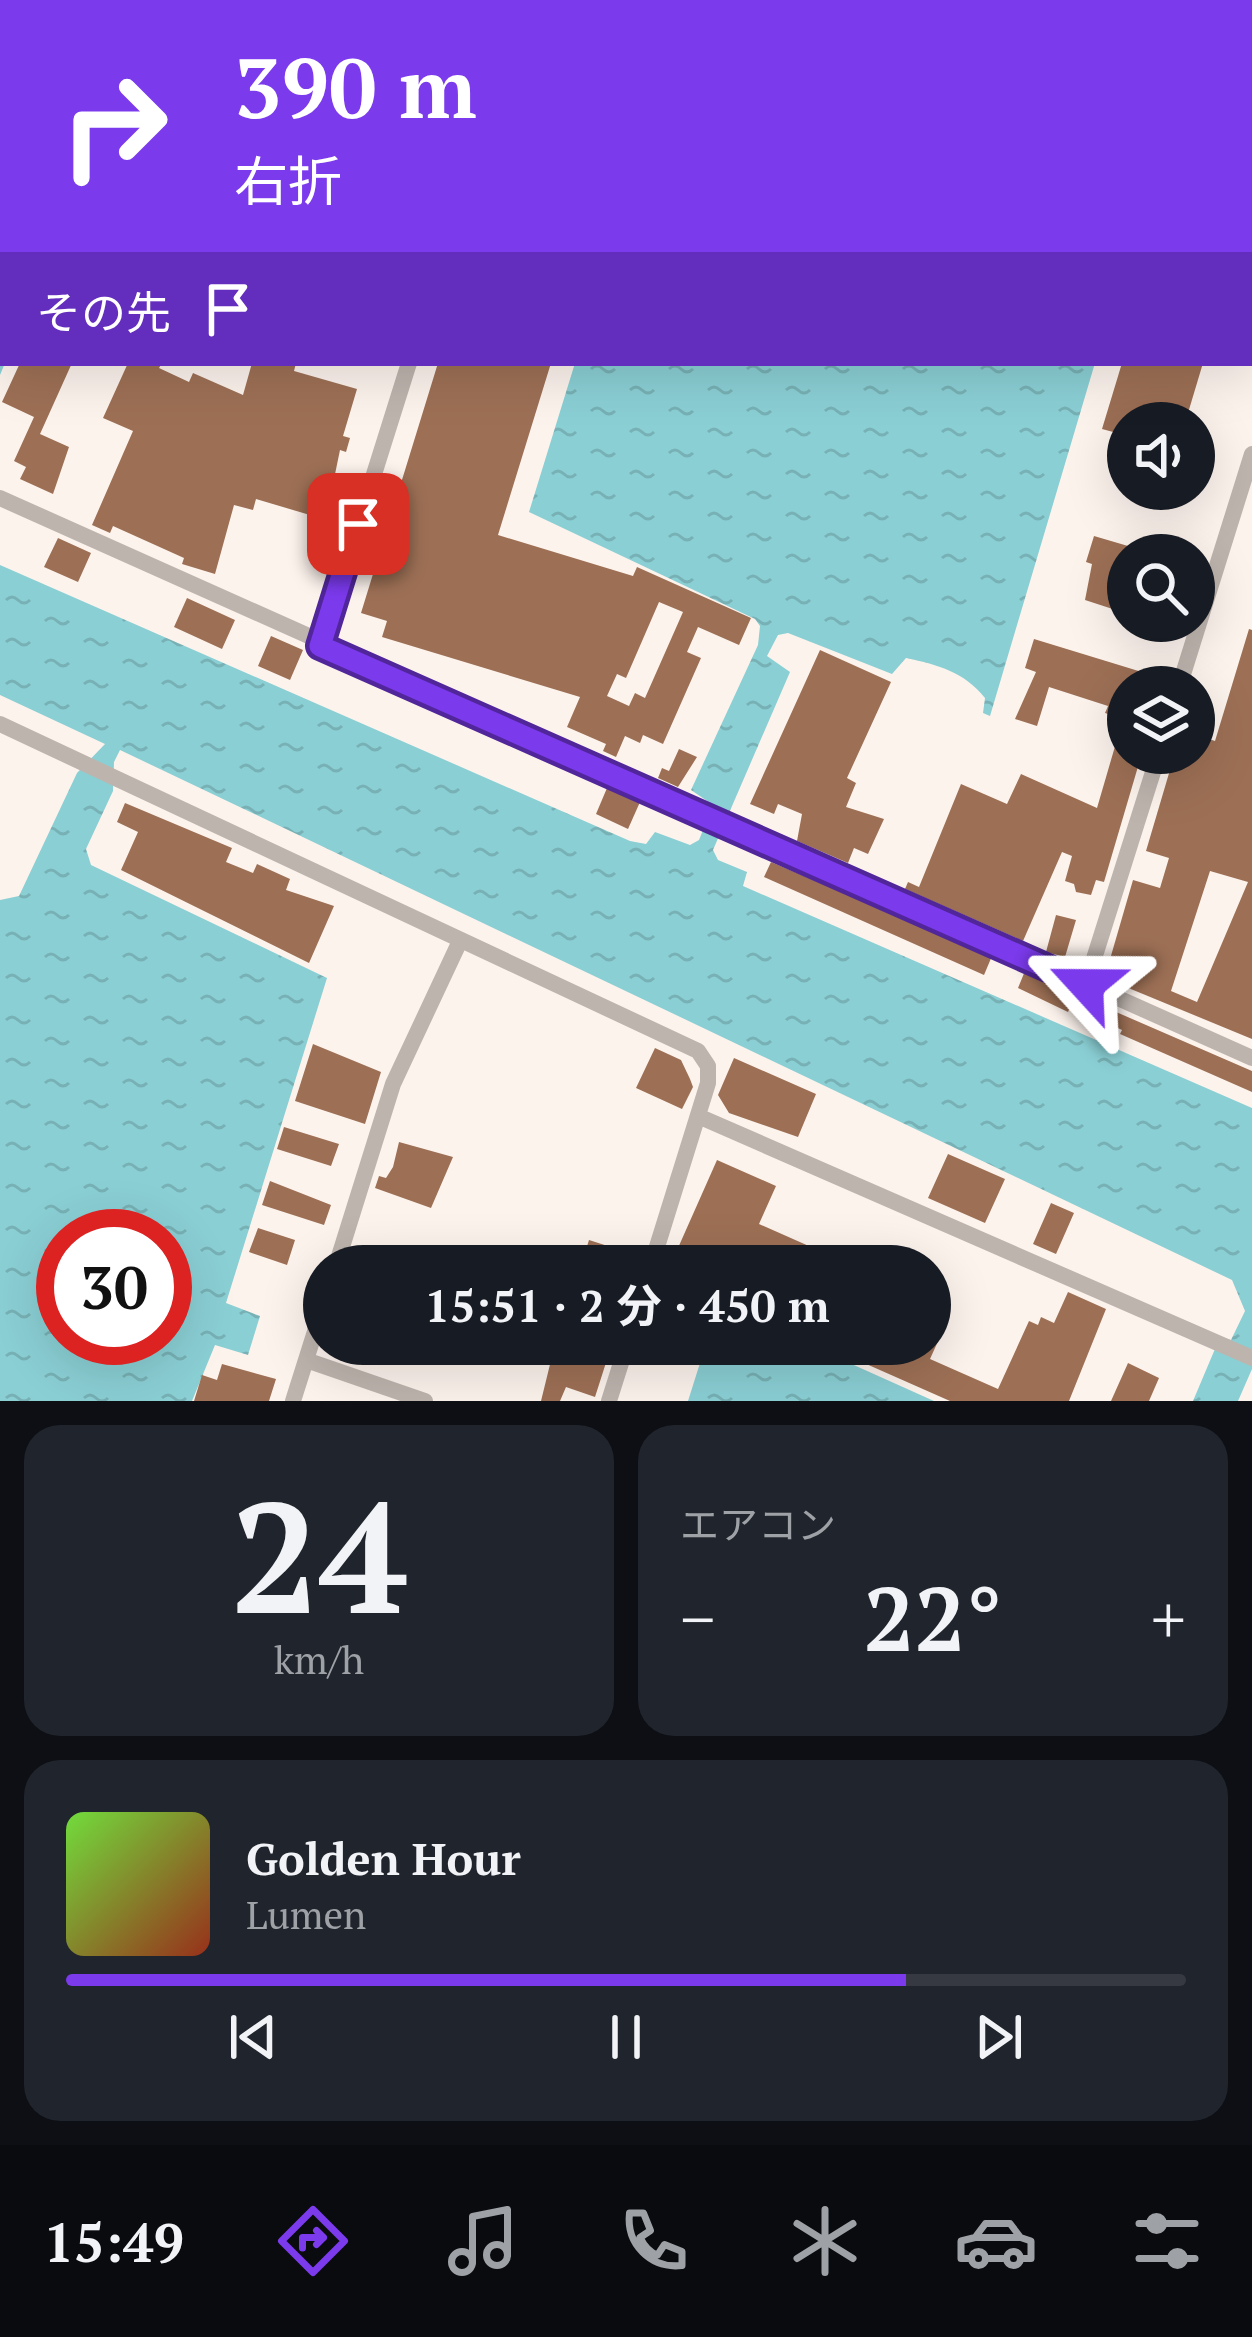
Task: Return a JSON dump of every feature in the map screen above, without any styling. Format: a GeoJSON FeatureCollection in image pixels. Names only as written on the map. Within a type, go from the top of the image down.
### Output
{"type":"FeatureCollection","features":[{"type":"Feature","properties":{"kind":"street"},"geometry":{"type":"LineString","coordinates":[[320,646],[408,366]]}},
{"type":"Feature","properties":{"kind":"street"},"geometry":{"type":"LineString","coordinates":[[1186,666],[1252,454]]}},
{"type":"Feature","properties":{"kind":"street"},"geometry":{"type":"LineString","coordinates":[[0,498],[320,646],[1252,1058]]}},
{"type":"Feature","properties":{"kind":"street"},"geometry":{"type":"LineString","coordinates":[[0,724],[698,1052],[710,1074],[658,1245]]}},
{"type":"Feature","properties":{"kind":"street"},"geometry":{"type":"LineString","coordinates":[[1086,985],[1152,774]]}},
{"type":"Feature","properties":{"kind":"street"},"geometry":{"type":"LineString","coordinates":[[343,1245],[393,1084],[460,941]]}},
{"type":"Feature","properties":{"kind":"street"},"geometry":{"type":"LineString","coordinates":[[698,1116],[1252,1358]]}},
{"type":"Feature","properties":{"kind":"street"},"geometry":{"type":"LineString","coordinates":[[293,1401],[304,1365]]}},
{"type":"Feature","properties":{"kind":"street"},"geometry":{"type":"LineString","coordinates":[[321,1365],[425,1401]]}},
{"type":"Feature","properties":{"kind":"street"},"geometry":{"type":"LineString","coordinates":[[609,1401],[620,1365]]}},
{"type":"Feature","properties":{"kind":"water"},"geometry":{"type":"Polygon","coordinates":[[[574,366],[1094,366],[990,716],[983,713],[985,698],[977,689],[940,667],[906,658],[892,674],[788,633],[778,635],[767,656],[790,672],[713,850],[718,860],[747,872],[743,886],[1252,1108],[1252,1369],[1238,1401],[1193,1401],[1220,1337],[1231,1340],[1245,1311],[1232,1280],[120,750],[114,762],[113,791],[86,849],[91,865],[327,978],[226,1303],[260,1316],[248,1355],[215,1345],[192,1401],[0,1401],[0,900],[19,896],[77,773],[105,744],[0,695],[0,565],[646,844],[655,832],[690,845],[699,840],[713,805],[691,790],[758,645],[760,626],[755,619],[529,512],[574,366]]]}},
{"type":"Feature","properties":{"kind":"water"},"geometry":{"type":"Polygon","coordinates":[[[699,1365],[854,1365],[934,1401],[688,1401],[699,1365]]]}},
{"type":"Feature","properties":{"kind":"building"},"geometry":{"type":"Polygon","coordinates":[[[19,366],[71,366],[40,434],[69,447],[53,494],[20,479],[26,467],[14,461],[34,417],[2,402],[19,366]]]}},
{"type":"Feature","properties":{"kind":"building"},"geometry":{"type":"Polygon","coordinates":[[[127,366],[160,366],[189,382],[193,373],[243,395],[251,366],[295,366],[294,371],[357,389],[343,436],[350,438],[346,452],[340,450],[328,508],[323,507],[320,518],[256,499],[253,510],[234,505],[215,574],[182,564],[184,558],[113,526],[110,533],[92,525],[133,431],[103,418],[127,366]]]}},
{"type":"Feature","properties":{"kind":"building"},"geometry":{"type":"Polygon","coordinates":[[[437,366],[550,366],[498,535],[633,576],[637,567],[751,618],[739,645],[698,627],[687,652],[701,658],[663,744],[643,735],[640,743],[625,736],[616,757],[603,751],[606,744],[567,727],[580,697],[382,637],[387,621],[361,613],[437,366]],[[659,602],[626,678],[617,674],[607,696],[629,706],[635,693],[645,698],[683,612],[659,602]]]}},
{"type":"Feature","properties":{"kind":"building"},"geometry":{"type":"Polygon","coordinates":[[[1121,366],[1202,366],[1191,402],[1110,402],[1121,366]]]}},
{"type":"Feature","properties":{"kind":"building"},"geometry":{"type":"Polygon","coordinates":[[[1094,536],[1107,540],[1107,607],[1085,600],[1092,564],[1086,562],[1094,536]]]}},
{"type":"Feature","properties":{"kind":"building"},"geometry":{"type":"Polygon","coordinates":[[[58,538],[91,553],[78,582],[44,567],[58,538]]]}},
{"type":"Feature","properties":{"kind":"building"},"geometry":{"type":"Polygon","coordinates":[[[187,598],[235,620],[222,649],[174,627],[187,598]]]}},
{"type":"Feature","properties":{"kind":"building"},"geometry":{"type":"Polygon","coordinates":[[[1252,630],[1252,1039],[1109,980],[1106,973],[1133,880],[1160,888],[1169,858],[1146,851],[1169,774],[1215,774],[1215,741],[1252,630]],[[1210,871],[1171,991],[1197,1002],[1248,882],[1210,871]]]}},
{"type":"Feature","properties":{"kind":"building"},"geometry":{"type":"Polygon","coordinates":[[[271,636],[303,650],[290,680],[258,666],[271,636]]]}},
{"type":"Feature","properties":{"kind":"building"},"geometry":{"type":"Polygon","coordinates":[[[1034,639],[1122,666],[1107,666],[1107,706],[1049,687],[1037,726],[1015,719],[1036,672],[1025,668],[1034,639]]]}},
{"type":"Feature","properties":{"kind":"building"},"geometry":{"type":"Polygon","coordinates":[[[820,650],[891,682],[847,778],[856,783],[846,807],[884,819],[868,854],[854,848],[848,863],[797,841],[802,814],[778,804],[774,814],[750,804],[820,650]]]}},
{"type":"Feature","properties":{"kind":"building"},"geometry":{"type":"Polygon","coordinates":[[[679,749],[697,757],[678,787],[658,778],[662,768],[669,771],[679,749]]]}},
{"type":"Feature","properties":{"kind":"building"},"geometry":{"type":"Polygon","coordinates":[[[1021,774],[1097,808],[1107,774],[1136,774],[1104,882],[1096,880],[1091,895],[1076,892],[1074,884],[1065,881],[1072,856],[1062,852],[1023,941],[905,889],[908,882],[919,887],[961,784],[1007,804],[1021,774]]]}},
{"type":"Feature","properties":{"kind":"building"},"geometry":{"type":"Polygon","coordinates":[[[607,788],[640,802],[628,829],[596,814],[607,788]]]}},
{"type":"Feature","properties":{"kind":"building"},"geometry":{"type":"Polygon","coordinates":[[[125,803],[232,848],[226,862],[253,873],[257,864],[290,879],[286,890],[334,906],[309,963],[121,870],[138,832],[117,822],[125,803]]]}},
{"type":"Feature","properties":{"kind":"building"},"geometry":{"type":"Polygon","coordinates":[[[771,862],[992,956],[984,975],[764,877],[771,862]]]}},
{"type":"Feature","properties":{"kind":"building"},"geometry":{"type":"Polygon","coordinates":[[[1056,915],[1076,920],[1065,957],[1046,952],[1056,915]]]}},
{"type":"Feature","properties":{"kind":"building"},"geometry":{"type":"Polygon","coordinates":[[[1025,971],[1076,993],[1068,1012],[1018,988],[1025,971]]]}},
{"type":"Feature","properties":{"kind":"building"},"geometry":{"type":"Polygon","coordinates":[[[1100,1005],[1252,1071],[1252,1092],[1120,1034],[1122,1030],[1095,1017],[1100,1005]]]}},
{"type":"Feature","properties":{"kind":"building"},"geometry":{"type":"Polygon","coordinates":[[[313,1044],[381,1072],[365,1124],[295,1101],[313,1044]]]}},
{"type":"Feature","properties":{"kind":"building"},"geometry":{"type":"Polygon","coordinates":[[[655,1048],[681,1060],[690,1079],[693,1087],[682,1109],[636,1088],[655,1048]]]}},
{"type":"Feature","properties":{"kind":"building"},"geometry":{"type":"Polygon","coordinates":[[[734,1058],[816,1094],[798,1137],[729,1113],[718,1095],[734,1058]]]}},
{"type":"Feature","properties":{"kind":"building"},"geometry":{"type":"Polygon","coordinates":[[[284,1127],[339,1144],[331,1166],[277,1149],[284,1127]]]}},
{"type":"Feature","properties":{"kind":"building"},"geometry":{"type":"Polygon","coordinates":[[[399,1142],[453,1157],[431,1208],[375,1188],[379,1176],[386,1178],[393,1167],[399,1142]]]}},
{"type":"Feature","properties":{"kind":"building"},"geometry":{"type":"Polygon","coordinates":[[[948,1154],[1005,1179],[985,1223],[928,1198],[948,1154]]]}},
{"type":"Feature","properties":{"kind":"building"},"geometry":{"type":"Polygon","coordinates":[[[717,1160],[776,1186],[759,1224],[806,1245],[679,1245],[717,1160]]]}},
{"type":"Feature","properties":{"kind":"building"},"geometry":{"type":"Polygon","coordinates":[[[270,1181],[331,1205],[324,1225],[262,1205],[270,1181]]]}},
{"type":"Feature","properties":{"kind":"building"},"geometry":{"type":"Polygon","coordinates":[[[1051,1203],[1074,1213],[1056,1254],[1033,1244],[1051,1203]]]}},
{"type":"Feature","properties":{"kind":"building"},"geometry":{"type":"Polygon","coordinates":[[[258,1228],[295,1240],[287,1265],[249,1252],[258,1228]]]}},
{"type":"Feature","properties":{"kind":"building"},"geometry":{"type":"Polygon","coordinates":[[[1068,1292],[1106,1309],[1069,1401],[950,1401],[869,1365],[944,1365],[998,1389],[1029,1321],[1038,1325],[1041,1317],[1054,1323],[1068,1292]]]}},
{"type":"Feature","properties":{"kind":"building"},"geometry":{"type":"Polygon","coordinates":[[[1128,1363],[1159,1378],[1149,1401],[1111,1401],[1128,1363]]]}},
{"type":"Feature","properties":{"kind":"building"},"geometry":{"type":"Polygon","coordinates":[[[222,1364],[276,1379],[269,1401],[194,1401],[202,1375],[217,1380],[222,1364]]]}},
{"type":"Feature","properties":{"kind":"building"},"geometry":{"type":"Polygon","coordinates":[[[550,1365],[605,1365],[595,1397],[566,1387],[560,1401],[541,1401],[550,1365]]]}},
{"type":"Feature","properties":{"kind":"route"},"geometry":{"type":"LineString","coordinates":[[358,524],[320,646],[1086,985]]}}]}
